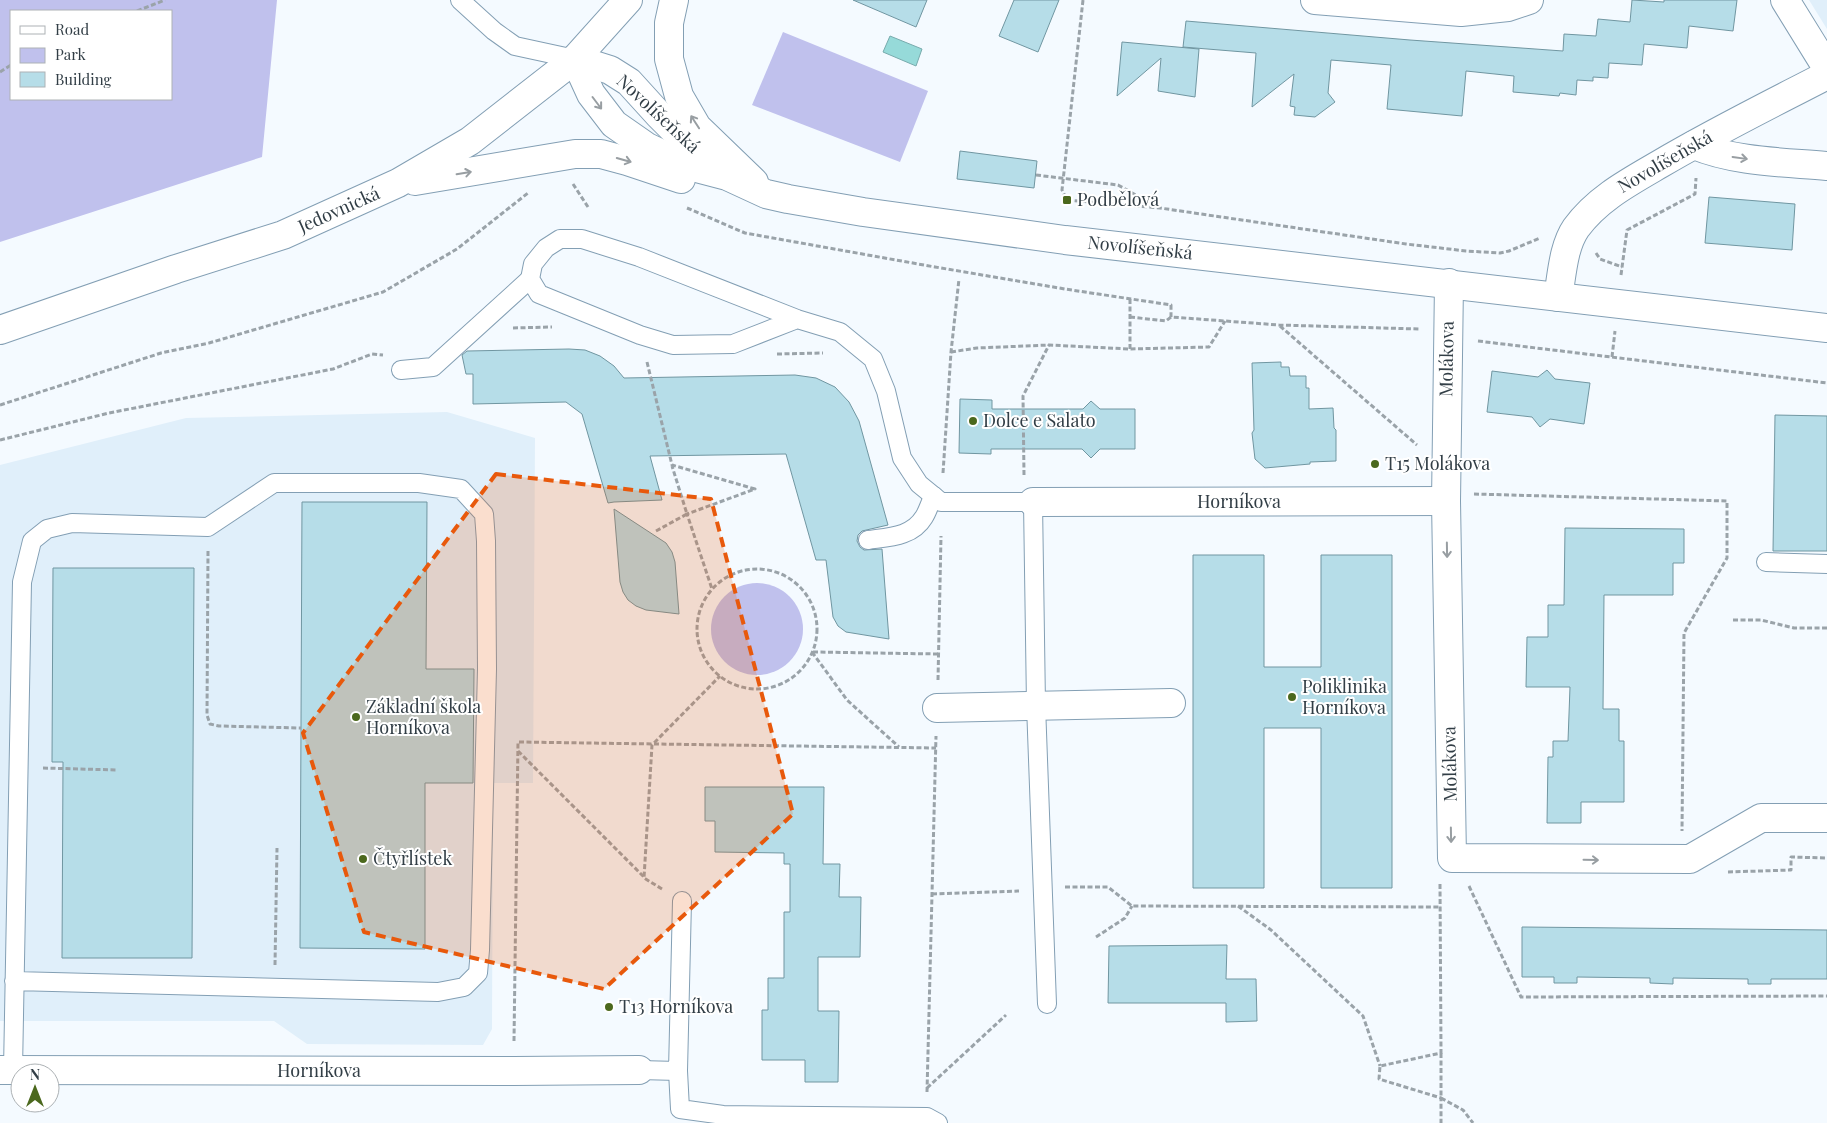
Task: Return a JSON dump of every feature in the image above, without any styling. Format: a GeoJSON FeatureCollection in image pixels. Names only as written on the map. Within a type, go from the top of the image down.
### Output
{"type":"FeatureCollection","features":[{"type":"Feature","properties":{"kind":"street","name":"Jedovnická"},"geometry":{"type":"LineString","coordinates":[[0,330],[176,269],[283,235],[398,183],[470,141],[575,59],[628,0]]}},
{"type":"Feature","properties":{"kind":"street"},"geometry":{"type":"LineString","coordinates":[[674,0],[668,23],[670,59],[679,96],[697,127],[766,194]]}},
{"type":"Feature","properties":{"kind":"street"},"geometry":{"type":"LineString","coordinates":[[1315,0],[1461,12],[1508,7],[1529,0]]}},
{"type":"Feature","properties":{"kind":"street"},"geometry":{"type":"LineString","coordinates":[[1785,0],[1827,68]]}},
{"type":"Feature","properties":{"kind":"street","name":"Novolíšeňská"},"geometry":{"type":"LineString","coordinates":[[575,59],[591,94],[614,124],[647,147],[685,165],[727,176],[766,194],[863,212],[1065,240],[1827,328]]}},
{"type":"Feature","properties":{"kind":"street","name":"Novolíšeňská"},"geometry":{"type":"LineString","coordinates":[[575,59],[610,70],[629,82],[687,143],[727,176]]}},
{"type":"Feature","properties":{"kind":"street","name":"Novolíšeňská"},"geometry":{"type":"LineString","coordinates":[[1558,297],[1569,240],[1576,228],[1595,206],[1609,195],[1703,149],[1827,75]]}},
{"type":"Feature","properties":{"kind":"street"},"geometry":{"type":"LineString","coordinates":[[1703,149],[1741,158],[1827,166]]}},
{"type":"Feature","properties":{"kind":"street"},"geometry":{"type":"LineString","coordinates":[[398,183],[575,154],[601,154],[679,179],[766,194]]}},
{"type":"Feature","properties":{"kind":"street","name":"Molákova"},"geometry":{"type":"LineString","coordinates":[[1449,283],[1446,502],[1452,858],[1690,859],[1761,818],[1827,818]]}},
{"type":"Feature","properties":{"kind":"street","name":"Horníkova"},"geometry":{"type":"LineString","coordinates":[[1029,503],[1446,502]]}},
{"type":"Feature","properties":{"kind":"street"},"geometry":{"type":"LineString","coordinates":[[937,708],[1171,703]]}},
{"type":"Feature","properties":{"kind":"street","name":"Horníkova"},"geometry":{"type":"LineString","coordinates":[[6,1070],[639,1070]]}},
{"type":"Feature","properties":{"kind":"lane"},"geometry":{"type":"LineString","coordinates":[[460,0],[494,31],[515,46],[575,59]]}},
{"type":"Feature","properties":{"kind":"lane"},"geometry":{"type":"LineString","coordinates":[[401,370],[433,367],[530,279],[533,264],[546,248],[560,239],[582,239],[639,257],[797,318],[840,332],[874,359],[886,391],[902,458],[919,484],[941,502],[1029,503],[1046,1004]]}},
{"type":"Feature","properties":{"kind":"lane"},"geometry":{"type":"LineString","coordinates":[[530,279],[539,294],[640,335],[673,345],[733,344],[797,318]]}},
{"type":"Feature","properties":{"kind":"lane"},"geometry":{"type":"LineString","coordinates":[[6,1070],[14,981],[22,582],[32,541],[47,529],[72,523],[208,527],[274,483],[419,483],[461,489],[484,514],[487,669],[478,973],[464,987],[438,992],[14,981]]}},
{"type":"Feature","properties":{"kind":"lane"},"geometry":{"type":"LineString","coordinates":[[868,540],[897,536],[914,530],[925,516],[934,496]]}},
{"type":"Feature","properties":{"kind":"lane"},"geometry":{"type":"LineString","coordinates":[[1766,562],[1827,564]]}},
{"type":"Feature","properties":{"kind":"lane"},"geometry":{"type":"LineString","coordinates":[[682,901],[678,1071],[680,1109],[723,1115],[933,1120]]}},
{"type":"Feature","properties":{"kind":"lane"},"geometry":{"type":"LineString","coordinates":[[639,1070],[678,1071]]}},
{"type":"Feature","properties":{"kind":"path"},"geometry":{"type":"LineString","coordinates":[[139,10],[164,0]]}},
{"type":"Feature","properties":{"kind":"path"},"geometry":{"type":"LineString","coordinates":[[1084,0],[1062,190],[1067,200],[1160,208],[1466,251],[1500,253],[1532,243],[1543,237],[1569,240],[1593,244],[1595,252],[1600,259],[1622,267]]}},
{"type":"Feature","properties":{"kind":"path"},"geometry":{"type":"LineString","coordinates":[[1612,357],[1627,230],[1695,194],[1696,167],[1703,149]]}},
{"type":"Feature","properties":{"kind":"path"},"geometry":{"type":"LineString","coordinates":[[1036,175],[1118,185],[1160,208]]}},
{"type":"Feature","properties":{"kind":"path"},"geometry":{"type":"LineString","coordinates":[[0,405],[161,353],[209,343],[383,292],[457,249],[530,190]]}},
{"type":"Feature","properties":{"kind":"path"},"geometry":{"type":"LineString","coordinates":[[679,205],[745,233],[934,268],[1171,305],[1171,317]]}},
{"type":"Feature","properties":{"kind":"path"},"geometry":{"type":"LineString","coordinates":[[1130,298],[1130,349]]}},
{"type":"Feature","properties":{"kind":"path"},"geometry":{"type":"LineString","coordinates":[[1130,317],[1166,320],[1171,317],[1279,326],[1419,328],[1421,336]]}},
{"type":"Feature","properties":{"kind":"path"},"geometry":{"type":"LineString","coordinates":[[951,352],[977,348],[1049,345],[1130,349],[1209,347],[1226,321]]}},
{"type":"Feature","properties":{"kind":"path"},"geometry":{"type":"LineString","coordinates":[[1279,326],[1420,448]]}},
{"type":"Feature","properties":{"kind":"path"},"geometry":{"type":"LineString","coordinates":[[475,329],[552,327]]}},
{"type":"Feature","properties":{"kind":"path"},"geometry":{"type":"LineString","coordinates":[[1477,340],[1827,383]]}},
{"type":"Feature","properties":{"kind":"path"},"geometry":{"type":"LineString","coordinates":[[1029,503],[1023,396],[1049,345]]}},
{"type":"Feature","properties":{"kind":"path"},"geometry":{"type":"LineString","coordinates":[[772,354],[830,353]]}},
{"type":"Feature","properties":{"kind":"path"},"geometry":{"type":"LineString","coordinates":[[0,440],[109,413],[333,369],[372,354],[388,355]]}},
{"type":"Feature","properties":{"kind":"path"},"geometry":{"type":"LineString","coordinates":[[646,360],[672,465],[712,589]]}},
{"type":"Feature","properties":{"kind":"path"},"geometry":{"type":"LineString","coordinates":[[656,531],[687,514],[755,489],[672,465]]}},
{"type":"Feature","properties":{"kind":"path"},"geometry":{"type":"LineString","coordinates":[[1446,502],[1470,494],[1727,502],[1727,558],[1684,633],[1682,832]]}},
{"type":"Feature","properties":{"kind":"path"},"geometry":{"type":"LineString","coordinates":[[208,527],[207,715],[210,724],[219,726],[301,728]]}},
{"type":"Feature","properties":{"kind":"path"},"geometry":{"type":"LineString","coordinates":[[762,569],[781,574],[797,584],[809,599],[816,616],[817,634],[812,652],[803,668],[789,680],[772,687],[754,689],[736,685],[720,676],[707,662],[699,645],[697,626],[701,607],[712,589],[725,578],[743,571],[762,569]]}},
{"type":"Feature","properties":{"kind":"path"},"geometry":{"type":"LineString","coordinates":[[1733,620],[1761,620],[1794,628],[1827,628]]}},
{"type":"Feature","properties":{"kind":"path"},"geometry":{"type":"LineString","coordinates":[[812,652],[939,654]]}},
{"type":"Feature","properties":{"kind":"path"},"geometry":{"type":"LineString","coordinates":[[812,652],[847,700],[899,748]]}},
{"type":"Feature","properties":{"kind":"path"},"geometry":{"type":"LineString","coordinates":[[644,878],[652,745],[720,676]]}},
{"type":"Feature","properties":{"kind":"path"},"geometry":{"type":"LineString","coordinates":[[514,1048],[518,742],[936,748],[927,1088],[933,1120]]}},
{"type":"Feature","properties":{"kind":"path"},"geometry":{"type":"LineString","coordinates":[[518,751],[644,878],[682,901]]}},
{"type":"Feature","properties":{"kind":"path"},"geometry":{"type":"LineString","coordinates":[[18,767],[118,770]]}},
{"type":"Feature","properties":{"kind":"path"},"geometry":{"type":"LineString","coordinates":[[274,988],[277,848]]}},
{"type":"Feature","properties":{"kind":"path"},"geometry":{"type":"LineString","coordinates":[[1467,883],[1521,997],[1827,996]]}},
{"type":"Feature","properties":{"kind":"path"},"geometry":{"type":"LineString","coordinates":[[1063,887],[1108,887],[1132,906],[1441,906],[1441,1123]]}},
{"type":"Feature","properties":{"kind":"path"},"geometry":{"type":"LineString","coordinates":[[932,894],[1020,890]]}},
{"type":"Feature","properties":{"kind":"path"},"geometry":{"type":"LineString","coordinates":[[1096,937],[1124,918],[1132,906]]}},
{"type":"Feature","properties":{"kind":"path"},"geometry":{"type":"LineString","coordinates":[[1238,906],[1271,930],[1363,1016],[1380,1066],[1379,1078],[1441,1098],[1463,1110],[1473,1123]]}},
{"type":"Feature","properties":{"kind":"path"},"geometry":{"type":"LineString","coordinates":[[927,1088],[1006,1015]]}},
{"type":"Feature","properties":{"kind":"path"},"geometry":{"type":"LineString","coordinates":[[1380,1066],[1442,1053]]}},
{"type":"Feature","properties":{"kind":"highlighted area"},"geometry":{"type":"Polygon","coordinates":[[[496,474],[711,499],[793,814],[604,989],[364,932],[303,733],[496,474]]]}},
{"type":"Feature","properties":{"kind":"shaded area"},"geometry":{"type":"Polygon","coordinates":[[[1809,0],[1827,0],[1827,29],[1809,0]]]}},
{"type":"Feature","properties":{"kind":"shaded area"},"geometry":{"type":"Polygon","coordinates":[[[890,36],[922,49],[916,66],[883,52],[890,36]]]}},
{"type":"Feature","properties":{"kind":"shaded area","name":"Základní škola Horníkova"},"geometry":{"type":"Polygon","coordinates":[[[447,412],[535,438],[533,783],[493,783],[492,1029],[483,1045],[307,1044],[274,1021],[0,1021],[0,465],[186,418],[447,412]]]}},
{"type":"Feature","properties":{"kind":"green space"},"geometry":{"type":"Polygon","coordinates":[[[0,0],[277,0],[262,157],[0,242],[0,0]]]}},
{"type":"Feature","properties":{"kind":"green space"},"geometry":{"type":"Polygon","coordinates":[[[783,32],[928,91],[900,162],[752,105],[783,32]]]}},
{"type":"Feature","properties":{"kind":"green space"},"geometry":{"type":"Polygon","coordinates":[[[757,583],[766,584],[783,591],[795,603],[802,620],[802,638],[795,655],[783,667],[766,674],[757,675],[748,674],[731,667],[719,655],[712,638],[711,629],[712,620],[719,603],[731,591],[748,584],[757,583]]]}},
{"type":"Feature","properties":{"kind":"building"},"geometry":{"type":"Polygon","coordinates":[[[853,0],[927,0],[916,27],[853,0]]]}},
{"type":"Feature","properties":{"kind":"building"},"geometry":{"type":"Polygon","coordinates":[[[1014,0],[1059,0],[1038,52],[999,36],[1014,0]]]}},
{"type":"Feature","properties":{"kind":"building"},"geometry":{"type":"Polygon","coordinates":[[[1632,0],[1664,2],[1664,0],[1737,0],[1733,31],[1689,26],[1687,48],[1644,44],[1642,65],[1609,63],[1608,78],[1593,77],[1593,81],[1577,80],[1576,95],[1560,93],[1559,96],[1513,92],[1514,76],[1466,71],[1462,116],[1387,109],[1391,65],[1331,60],[1328,93],[1335,102],[1315,117],[1294,115],[1295,107],[1290,106],[1294,74],[1252,107],[1256,53],[1183,47],[1186,21],[1563,51],[1564,34],[1596,36],[1598,19],[1630,22],[1632,0]]]}},
{"type":"Feature","properties":{"kind":"building"},"geometry":{"type":"Polygon","coordinates":[[[1122,42],[1199,49],[1195,97],[1158,91],[1161,58],[1117,96],[1122,42]]]}},
{"type":"Feature","properties":{"kind":"building"},"geometry":{"type":"Polygon","coordinates":[[[960,151],[1037,161],[1034,188],[957,179],[960,151]]]}},
{"type":"Feature","properties":{"kind":"building"},"geometry":{"type":"Polygon","coordinates":[[[1709,197],[1795,204],[1792,250],[1705,243],[1709,197]]]}},
{"type":"Feature","properties":{"kind":"building"},"geometry":{"type":"Polygon","coordinates":[[[585,350],[600,356],[614,366],[624,378],[795,375],[816,378],[835,387],[849,402],[859,421],[888,525],[862,531],[858,535],[857,541],[864,550],[882,549],[889,639],[846,632],[838,626],[833,617],[826,560],[816,560],[786,454],[650,456],[662,500],[608,503],[582,414],[566,402],[473,404],[473,374],[466,374],[462,355],[467,351],[585,350]]]}},
{"type":"Feature","properties":{"kind":"building"},"geometry":{"type":"Polygon","coordinates":[[[1281,362],[1281,367],[1289,367],[1290,376],[1306,376],[1306,388],[1309,388],[1309,409],[1333,408],[1334,428],[1336,430],[1336,461],[1310,462],[1310,464],[1265,468],[1255,459],[1252,433],[1254,430],[1252,363],[1281,362]]]}},
{"type":"Feature","properties":{"kind":"building"},"geometry":{"type":"Polygon","coordinates":[[[1547,370],[1555,379],[1590,383],[1584,424],[1550,419],[1540,427],[1532,417],[1487,412],[1492,371],[1538,377],[1547,370]]]}},
{"type":"Feature","properties":{"kind":"building"},"geometry":{"type":"Polygon","coordinates":[[[960,399],[992,400],[992,409],[1083,409],[1091,401],[1100,409],[1135,409],[1135,449],[1100,449],[1091,458],[1082,449],[991,449],[991,454],[959,453],[960,399]]]}},
{"type":"Feature","properties":{"kind":"building"},"geometry":{"type":"Polygon","coordinates":[[[1775,415],[1827,416],[1827,551],[1773,551],[1775,415]]]}},
{"type":"Feature","properties":{"kind":"building"},"geometry":{"type":"Polygon","coordinates":[[[302,502],[427,502],[426,669],[474,669],[473,783],[425,783],[425,949],[300,948],[302,502]]]}},
{"type":"Feature","properties":{"kind":"building"},"geometry":{"type":"Polygon","coordinates":[[[614,509],[666,543],[672,552],[675,562],[679,614],[646,610],[628,600],[623,592],[620,582],[614,509]]]}},
{"type":"Feature","properties":{"kind":"building"},"geometry":{"type":"Polygon","coordinates":[[[1565,528],[1684,529],[1684,563],[1673,563],[1673,595],[1604,595],[1603,709],[1619,709],[1619,741],[1624,741],[1624,802],[1581,802],[1581,823],[1547,823],[1548,757],[1553,757],[1553,741],[1568,741],[1570,687],[1526,687],[1527,637],[1548,637],[1548,605],[1564,605],[1565,528]]]}},
{"type":"Feature","properties":{"kind":"building","name":"Poliklinika Horníkova"},"geometry":{"type":"Polygon","coordinates":[[[1193,555],[1264,555],[1264,667],[1321,667],[1321,555],[1392,555],[1392,888],[1321,888],[1321,728],[1264,728],[1264,888],[1193,888],[1193,555]]]}},
{"type":"Feature","properties":{"kind":"building"},"geometry":{"type":"Polygon","coordinates":[[[53,568],[194,568],[192,958],[62,958],[63,762],[52,762],[53,568]]]}},
{"type":"Feature","properties":{"kind":"building"},"geometry":{"type":"Polygon","coordinates":[[[705,787],[824,787],[823,864],[840,864],[839,897],[861,897],[860,957],[818,957],[818,1011],[839,1011],[838,1082],[805,1082],[805,1060],[762,1060],[762,1010],[768,1010],[768,978],[784,978],[784,912],[790,912],[790,864],[784,864],[784,853],[715,852],[715,821],[705,821],[705,787]]]}},
{"type":"Feature","properties":{"kind":"building"},"geometry":{"type":"Polygon","coordinates":[[[1522,927],[1827,930],[1827,979],[1771,979],[1771,984],[1748,984],[1748,979],[1673,978],[1673,984],[1650,983],[1650,978],[1577,977],[1577,983],[1554,983],[1554,977],[1522,977],[1522,927]]]}},
{"type":"Feature","properties":{"kind":"building"},"geometry":{"type":"Polygon","coordinates":[[[1227,945],[1226,979],[1256,979],[1257,1021],[1226,1022],[1226,1003],[1108,1003],[1109,946],[1227,945]]]}},
{"type":"Feature","properties":{"kind":"place","name":"Podbělová"},"geometry":{"type":"Point","coordinates":[1067,200]}},
{"type":"Feature","properties":{"kind":"place","name":"Dolce e Salato"},"geometry":{"type":"Point","coordinates":[973,421]}},
{"type":"Feature","properties":{"kind":"place","name":"T15 Molákova"},"geometry":{"type":"Point","coordinates":[1375,464]}},
{"type":"Feature","properties":{"kind":"place","name":"Poliklinika Horníkova"},"geometry":{"type":"Point","coordinates":[1292,697]}},
{"type":"Feature","properties":{"kind":"place","name":"Základní škola Horníkova"},"geometry":{"type":"Point","coordinates":[356,717]}},
{"type":"Feature","properties":{"kind":"place","name":"Čtyřlístek"},"geometry":{"type":"Point","coordinates":[363,859]}},
{"type":"Feature","properties":{"kind":"place","name":"T13 Horníkova"},"geometry":{"type":"Point","coordinates":[609,1007]}}]}
